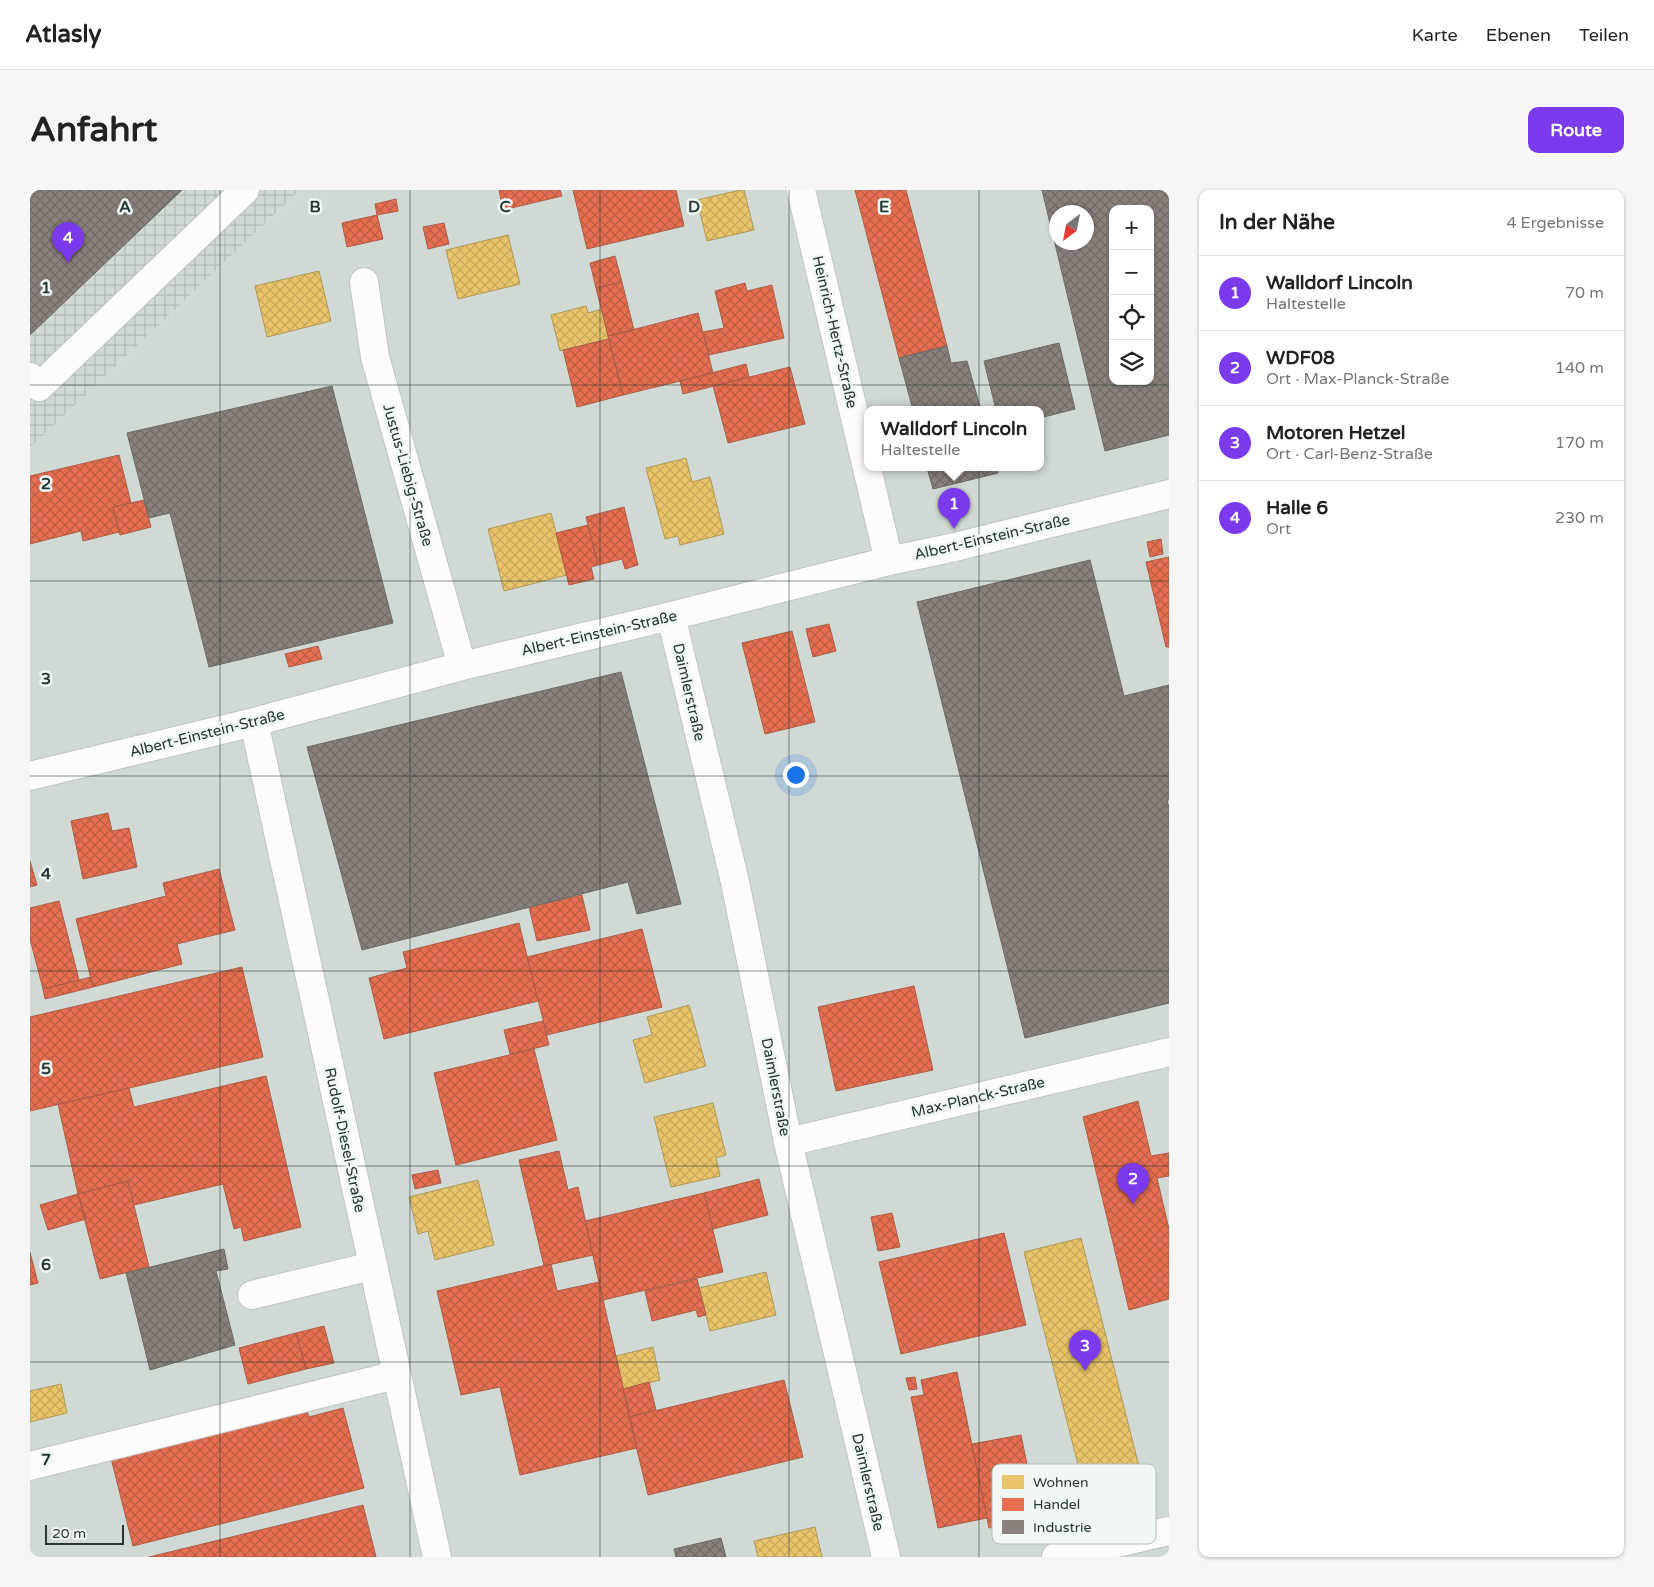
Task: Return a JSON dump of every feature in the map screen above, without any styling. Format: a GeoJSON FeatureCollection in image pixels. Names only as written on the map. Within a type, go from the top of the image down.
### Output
{"type":"FeatureCollection","features":[{"type":"Feature","properties":{"kind":"street"},"geometry":{"type":"LineString","coordinates":[[33,387],[245,190]]}},
{"type":"Feature","properties":{"kind":"street","name":"Heinrich-Hertz-Straße"},"geometry":{"type":"LineString","coordinates":[[801,190],[864,456]]}},
{"type":"Feature","properties":{"kind":"street","name":"Justus-Liebig-Straße"},"geometry":{"type":"LineString","coordinates":[[364,282],[375,357],[462,666]]}},
{"type":"Feature","properties":{"kind":"street","name":"Heinrich-Hertz-Straße"},"geometry":{"type":"LineString","coordinates":[[868,471],[889,561]]}},
{"type":"Feature","properties":{"kind":"street","name":"Albert-Einstein-Straße"},"geometry":{"type":"LineString","coordinates":[[30,776],[254,722],[462,666],[889,561],[955,548],[1169,494]]}},
{"type":"Feature","properties":{"kind":"street","name":"Daimlerstraße"},"geometry":{"type":"LineString","coordinates":[[671,616],[735,882],[788,1142],[886,1557]]}},
{"type":"Feature","properties":{"kind":"street","name":"Rudolf-Diesel-Straße"},"geometry":{"type":"LineString","coordinates":[[254,722],[437,1557]]}},
{"type":"Feature","properties":{"kind":"street","name":"Max-Planck-Straße"},"geometry":{"type":"LineString","coordinates":[[788,1142],[1169,1052]]}},
{"type":"Feature","properties":{"kind":"street"},"geometry":{"type":"LineString","coordinates":[[252,1295],[372,1266]]}},
{"type":"Feature","properties":{"kind":"street"},"geometry":{"type":"LineString","coordinates":[[30,1466],[396,1375]]}},
{"type":"Feature","properties":{"kind":"street"},"geometry":{"type":"LineString","coordinates":[[1156,1534],[1169,1531]]}},
{"type":"Feature","properties":{"kind":"street"},"geometry":{"type":"LineString","coordinates":[[1056,1557],[1112,1544]]}},
{"type":"Feature","properties":{"kind":"shaded area"},"geometry":{"type":"Polygon","coordinates":[[[30,190],[300,190],[30,448],[30,190]]]}},
{"type":"Feature","properties":{"kind":"shaded area"},"geometry":{"type":"Polygon","coordinates":[[[300,190],[1169,190],[1169,1557],[30,1557],[30,448],[300,190]]]}},
{"type":"Feature","properties":{"kind":"building: Wohnen"},"geometry":{"type":"Polygon","coordinates":[[[744,190],[754,230],[707,241],[697,200],[744,190]]]}},
{"type":"Feature","properties":{"kind":"building: Wohnen"},"geometry":{"type":"Polygon","coordinates":[[[508,235],[520,284],[458,299],[446,250],[508,235]]]}},
{"type":"Feature","properties":{"kind":"building: Wohnen"},"geometry":{"type":"Polygon","coordinates":[[[319,271],[331,321],[267,337],[255,286],[319,271]]]}},
{"type":"Feature","properties":{"kind":"building: Wohnen"},"geometry":{"type":"Polygon","coordinates":[[[586,306],[588,313],[602,309],[609,339],[560,351],[551,315],[586,306]]]}},
{"type":"Feature","properties":{"kind":"building: Wohnen"},"geometry":{"type":"Polygon","coordinates":[[[686,458],[692,482],[710,477],[724,534],[680,545],[678,536],[665,539],[646,468],[686,458]]]}},
{"type":"Feature","properties":{"kind":"building: Wohnen"},"geometry":{"type":"Polygon","coordinates":[[[551,513],[567,575],[504,591],[488,529],[551,513]]]}},
{"type":"Feature","properties":{"kind":"building: Wohnen"},"geometry":{"type":"Polygon","coordinates":[[[689,1005],[706,1066],[645,1083],[633,1040],[652,1035],[647,1017],[689,1005]]]}},
{"type":"Feature","properties":{"kind":"building: Wohnen"},"geometry":{"type":"Polygon","coordinates":[[[713,1103],[726,1155],[716,1158],[720,1176],[671,1187],[654,1117],[713,1103]]]}},
{"type":"Feature","properties":{"kind":"building: Wohnen"},"geometry":{"type":"Polygon","coordinates":[[[478,1180],[494,1245],[435,1260],[428,1231],[418,1234],[409,1197],[478,1180]]]}},
{"type":"Feature","properties":{"kind":"building: Wohnen"},"geometry":{"type":"Polygon","coordinates":[[[1081,1238],[1138,1464],[1078,1464],[1024,1252],[1081,1238]]]}},
{"type":"Feature","properties":{"kind":"building: Wohnen"},"geometry":{"type":"Polygon","coordinates":[[[766,1272],[776,1315],[710,1331],[699,1288],[766,1272]]]}},
{"type":"Feature","properties":{"kind":"building: Wohnen"},"geometry":{"type":"Polygon","coordinates":[[[653,1347],[660,1380],[623,1389],[616,1356],[653,1347]]]}},
{"type":"Feature","properties":{"kind":"building: Wohnen"},"geometry":{"type":"Polygon","coordinates":[[[61,1384],[67,1413],[30,1422],[30,1391],[61,1384]]]}},
{"type":"Feature","properties":{"kind":"building: Wohnen"},"geometry":{"type":"Polygon","coordinates":[[[815,1527],[822,1557],[758,1557],[754,1541],[815,1527]]]}},
{"type":"Feature","properties":{"kind":"building: Handel"},"geometry":{"type":"Polygon","coordinates":[[[499,190],[560,190],[562,196],[503,210],[499,190]]]}},
{"type":"Feature","properties":{"kind":"building: Handel"},"geometry":{"type":"Polygon","coordinates":[[[573,190],[676,190],[684,226],[587,249],[573,190]]]}},
{"type":"Feature","properties":{"kind":"building: Handel"},"geometry":{"type":"Polygon","coordinates":[[[855,190],[906,190],[947,346],[899,358],[855,190]]]}},
{"type":"Feature","properties":{"kind":"building: Handel"},"geometry":{"type":"Polygon","coordinates":[[[396,199],[398,211],[377,215],[375,204],[396,199]]]}},
{"type":"Feature","properties":{"kind":"building: Handel"},"geometry":{"type":"Polygon","coordinates":[[[377,215],[383,239],[347,247],[342,223],[377,215]]]}},
{"type":"Feature","properties":{"kind":"building: Handel"},"geometry":{"type":"Polygon","coordinates":[[[444,223],[449,244],[428,249],[423,227],[444,223]]]}},
{"type":"Feature","properties":{"kind":"building: Handel"},"geometry":{"type":"Polygon","coordinates":[[[615,256],[622,282],[596,288],[590,263],[615,256]]]}},
{"type":"Feature","properties":{"kind":"building: Handel"},"geometry":{"type":"Polygon","coordinates":[[[622,282],[634,330],[608,336],[596,288],[622,282]]]}},
{"type":"Feature","properties":{"kind":"building: Handel"},"geometry":{"type":"Polygon","coordinates":[[[745,283],[747,291],[772,285],[784,338],[709,355],[703,332],[724,328],[715,291],[745,283]]]}},
{"type":"Feature","properties":{"kind":"building: Handel"},"geometry":{"type":"Polygon","coordinates":[[[698,313],[713,373],[623,395],[608,336],[698,313]]]}},
{"type":"Feature","properties":{"kind":"building: Handel"},"geometry":{"type":"Polygon","coordinates":[[[609,339],[623,395],[577,407],[563,350],[609,339]]]}},
{"type":"Feature","properties":{"kind":"building: Handel"},"geometry":{"type":"Polygon","coordinates":[[[746,364],[749,377],[683,394],[680,381],[746,364]]]}},
{"type":"Feature","properties":{"kind":"building: Handel"},"geometry":{"type":"Polygon","coordinates":[[[790,367],[805,424],[728,443],[713,386],[790,367]]]}},
{"type":"Feature","properties":{"kind":"building: Handel"},"geometry":{"type":"Polygon","coordinates":[[[119,455],[131,503],[113,507],[119,532],[83,541],[81,531],[30,544],[30,476],[119,455]]]}},
{"type":"Feature","properties":{"kind":"building: Handel"},"geometry":{"type":"Polygon","coordinates":[[[144,500],[151,527],[120,535],[113,507],[144,500]]]}},
{"type":"Feature","properties":{"kind":"building: Handel"},"geometry":{"type":"Polygon","coordinates":[[[624,507],[638,565],[625,569],[622,559],[598,565],[586,517],[624,507]]]}},
{"type":"Feature","properties":{"kind":"building: Handel"},"geometry":{"type":"Polygon","coordinates":[[[588,525],[598,565],[591,567],[594,579],[569,585],[556,533],[588,525]]]}},
{"type":"Feature","properties":{"kind":"building: Handel"},"geometry":{"type":"Polygon","coordinates":[[[1161,539],[1163,554],[1150,557],[1147,542],[1161,539]]]}},
{"type":"Feature","properties":{"kind":"building: Handel"},"geometry":{"type":"Polygon","coordinates":[[[1169,557],[1169,647],[1166,647],[1146,562],[1169,557]]]}},
{"type":"Feature","properties":{"kind":"building: Handel"},"geometry":{"type":"Polygon","coordinates":[[[829,624],[836,651],[813,657],[806,629],[829,624]]]}},
{"type":"Feature","properties":{"kind":"building: Handel"},"geometry":{"type":"Polygon","coordinates":[[[792,631],[815,722],[765,734],[742,643],[792,631]]]}},
{"type":"Feature","properties":{"kind":"building: Handel"},"geometry":{"type":"Polygon","coordinates":[[[318,646],[322,659],[289,667],[285,654],[318,646]]]}},
{"type":"Feature","properties":{"kind":"building: Handel"},"geometry":{"type":"Polygon","coordinates":[[[108,813],[112,831],[129,828],[137,867],[83,879],[71,821],[108,813]]]}},
{"type":"Feature","properties":{"kind":"building: Handel"},"geometry":{"type":"Polygon","coordinates":[[[30,861],[37,885],[30,887],[30,861]]]}},
{"type":"Feature","properties":{"kind":"building: Handel"},"geometry":{"type":"Polygon","coordinates":[[[219,869],[235,930],[177,944],[182,964],[93,987],[76,919],[166,896],[163,883],[219,869]]]}},
{"type":"Feature","properties":{"kind":"building: Handel"},"geometry":{"type":"Polygon","coordinates":[[[582,895],[590,930],[537,941],[529,907],[582,895]]]}},
{"type":"Feature","properties":{"kind":"building: Handel"},"geometry":{"type":"Polygon","coordinates":[[[59,901],[79,980],[43,989],[30,939],[30,908],[59,901]]]}},
{"type":"Feature","properties":{"kind":"building: Handel"},"geometry":{"type":"Polygon","coordinates":[[[519,923],[538,1001],[384,1039],[369,978],[407,968],[403,952],[519,923]]]}},
{"type":"Feature","properties":{"kind":"building: Handel"},"geometry":{"type":"Polygon","coordinates":[[[642,929],[662,1007],[547,1035],[527,957],[642,929]]]}},
{"type":"Feature","properties":{"kind":"building: Handel"},"geometry":{"type":"Polygon","coordinates":[[[242,967],[263,1057],[30,1111],[30,1017],[242,967]]]}},
{"type":"Feature","properties":{"kind":"building: Handel"},"geometry":{"type":"Polygon","coordinates":[[[91,977],[93,987],[45,999],[43,989],[91,977]]]}},
{"type":"Feature","properties":{"kind":"building: Handel"},"geometry":{"type":"Polygon","coordinates":[[[914,986],[933,1070],[836,1091],[818,1007],[914,986]]]}},
{"type":"Feature","properties":{"kind":"building: Handel"},"geometry":{"type":"Polygon","coordinates":[[[543,1021],[549,1045],[510,1054],[504,1030],[543,1021]]]}},
{"type":"Feature","properties":{"kind":"building: Handel"},"geometry":{"type":"Polygon","coordinates":[[[534,1049],[557,1140],[456,1165],[434,1073],[534,1049]]]}},
{"type":"Feature","properties":{"kind":"building: Handel"},"geometry":{"type":"Polygon","coordinates":[[[266,1076],[301,1227],[244,1241],[241,1227],[234,1229],[223,1184],[134,1205],[128,1181],[78,1194],[58,1104],[129,1088],[134,1107],[266,1076]]]}},
{"type":"Feature","properties":{"kind":"building: Handel"},"geometry":{"type":"Polygon","coordinates":[[[1138,1101],[1151,1156],[1169,1153],[1169,1176],[1157,1178],[1169,1229],[1169,1299],[1129,1310],[1083,1117],[1138,1101]]]}},
{"type":"Feature","properties":{"kind":"building: Handel"},"geometry":{"type":"Polygon","coordinates":[[[559,1151],[568,1190],[578,1187],[593,1255],[544,1266],[519,1160],[559,1151]]]}},
{"type":"Feature","properties":{"kind":"building: Handel"},"geometry":{"type":"Polygon","coordinates":[[[438,1170],[441,1183],[415,1189],[412,1175],[438,1170]]]}},
{"type":"Feature","properties":{"kind":"building: Handel"},"geometry":{"type":"Polygon","coordinates":[[[759,1179],[768,1215],[713,1229],[704,1193],[759,1179]]]}},
{"type":"Feature","properties":{"kind":"building: Handel"},"geometry":{"type":"Polygon","coordinates":[[[128,1181],[149,1267],[100,1279],[78,1194],[128,1181]]]}},
{"type":"Feature","properties":{"kind":"building: Handel"},"geometry":{"type":"Polygon","coordinates":[[[704,1193],[723,1272],[603,1300],[585,1221],[704,1193]]]}},
{"type":"Feature","properties":{"kind":"building: Handel"},"geometry":{"type":"Polygon","coordinates":[[[78,1194],[86,1219],[48,1230],[40,1205],[78,1194]]]}},
{"type":"Feature","properties":{"kind":"building: Handel"},"geometry":{"type":"Polygon","coordinates":[[[892,1213],[900,1247],[878,1251],[871,1217],[892,1213]]]}},
{"type":"Feature","properties":{"kind":"building: Handel"},"geometry":{"type":"Polygon","coordinates":[[[1004,1233],[1026,1325],[901,1354],[879,1262],[1004,1233]]]}},
{"type":"Feature","properties":{"kind":"building: Handel"},"geometry":{"type":"Polygon","coordinates":[[[30,1252],[38,1283],[30,1285],[30,1252]]]}},
{"type":"Feature","properties":{"kind":"building: Handel"},"geometry":{"type":"Polygon","coordinates":[[[551,1264],[557,1291],[599,1282],[637,1448],[520,1475],[500,1387],[461,1395],[437,1291],[551,1264]]]}},
{"type":"Feature","properties":{"kind":"building: Handel"},"geometry":{"type":"Polygon","coordinates":[[[697,1279],[706,1315],[698,1317],[696,1310],[652,1321],[645,1291],[697,1279]]]}},
{"type":"Feature","properties":{"kind":"building: Handel"},"geometry":{"type":"Polygon","coordinates":[[[324,1326],[334,1363],[306,1369],[296,1333],[324,1326]]]}},
{"type":"Feature","properties":{"kind":"building: Handel"},"geometry":{"type":"Polygon","coordinates":[[[296,1333],[306,1369],[248,1384],[239,1348],[296,1333]]]}},
{"type":"Feature","properties":{"kind":"building: Handel"},"geometry":{"type":"Polygon","coordinates":[[[957,1372],[987,1518],[938,1528],[911,1397],[924,1395],[921,1380],[957,1372]]]}},
{"type":"Feature","properties":{"kind":"building: Handel"},"geometry":{"type":"Polygon","coordinates":[[[915,1377],[917,1389],[909,1390],[906,1378],[915,1377]]]}},
{"type":"Feature","properties":{"kind":"building: Handel"},"geometry":{"type":"Polygon","coordinates":[[[784,1380],[803,1457],[648,1495],[629,1417],[784,1380]]]}},
{"type":"Feature","properties":{"kind":"building: Handel"},"geometry":{"type":"Polygon","coordinates":[[[649,1382],[656,1410],[629,1417],[623,1389],[649,1382]]]}},
{"type":"Feature","properties":{"kind":"building: Handel"},"geometry":{"type":"Polygon","coordinates":[[[305,1404],[309,1417],[343,1408],[364,1488],[133,1546],[110,1454],[305,1404]]]}},
{"type":"Feature","properties":{"kind":"building: Handel"},"geometry":{"type":"Polygon","coordinates":[[[1021,1435],[1027,1464],[992,1464],[992,1527],[989,1528],[972,1444],[1021,1435]]]}},
{"type":"Feature","properties":{"kind":"building: Handel"},"geometry":{"type":"Polygon","coordinates":[[[363,1505],[376,1557],[149,1557],[363,1505]]]}},
{"type":"Feature","properties":{"kind":"building: Industrie"},"geometry":{"type":"Polygon","coordinates":[[[30,190],[182,190],[30,335],[30,190]]]}},
{"type":"Feature","properties":{"kind":"building: Industrie"},"geometry":{"type":"Polygon","coordinates":[[[1042,190],[1169,190],[1169,435],[1105,451],[1056,250],[1094,250],[1094,205],[1049,205],[1049,219],[1042,190]]]}},
{"type":"Feature","properties":{"kind":"building: Industrie"},"geometry":{"type":"Polygon","coordinates":[[[1059,343],[1075,409],[1044,417],[1044,406],[995,406],[984,361],[1059,343]]]}},
{"type":"Feature","properties":{"kind":"building: Industrie"},"geometry":{"type":"Polygon","coordinates":[[[947,346],[951,363],[967,361],[980,406],[912,406],[899,358],[947,346]]]}},
{"type":"Feature","properties":{"kind":"building: Industrie"},"geometry":{"type":"Polygon","coordinates":[[[332,386],[393,623],[209,667],[170,513],[149,518],[127,433],[332,386]]]}},
{"type":"Feature","properties":{"kind":"building: Industrie"},"geometry":{"type":"Polygon","coordinates":[[[928,471],[997,471],[998,473],[933,489],[928,471]]]}},
{"type":"Feature","properties":{"kind":"building: Industrie"},"geometry":{"type":"Polygon","coordinates":[[[1090,560],[1124,696],[1169,685],[1169,800],[1167,800],[1169,808],[1169,1003],[1025,1038],[917,602],[1090,560]]]}},
{"type":"Feature","properties":{"kind":"building: Industrie"},"geometry":{"type":"Polygon","coordinates":[[[621,672],[681,904],[637,914],[628,882],[362,950],[307,747],[621,672]]]}},
{"type":"Feature","properties":{"kind":"building: Industrie"},"geometry":{"type":"Polygon","coordinates":[[[224,1249],[228,1269],[216,1271],[235,1345],[150,1370],[126,1273],[224,1249]]]}},
{"type":"Feature","properties":{"kind":"building: Industrie"},"geometry":{"type":"Polygon","coordinates":[[[721,1538],[726,1557],[676,1557],[674,1549],[721,1538]]]}},
{"type":"Feature","properties":{"kind":"place","name":"Halle 6"},"geometry":{"type":"Point","coordinates":[68,263]}},
{"type":"Feature","properties":{"kind":"place","name":"Walldorf Lincoln"},"geometry":{"type":"Point","coordinates":[954,529]}},
{"type":"Feature","properties":{"kind":"place","name":"WDF08"},"geometry":{"type":"Point","coordinates":[1133,1204]}},
{"type":"Feature","properties":{"kind":"place","name":"Motoren Hetzel"},"geometry":{"type":"Point","coordinates":[1085,1371]}}]}
